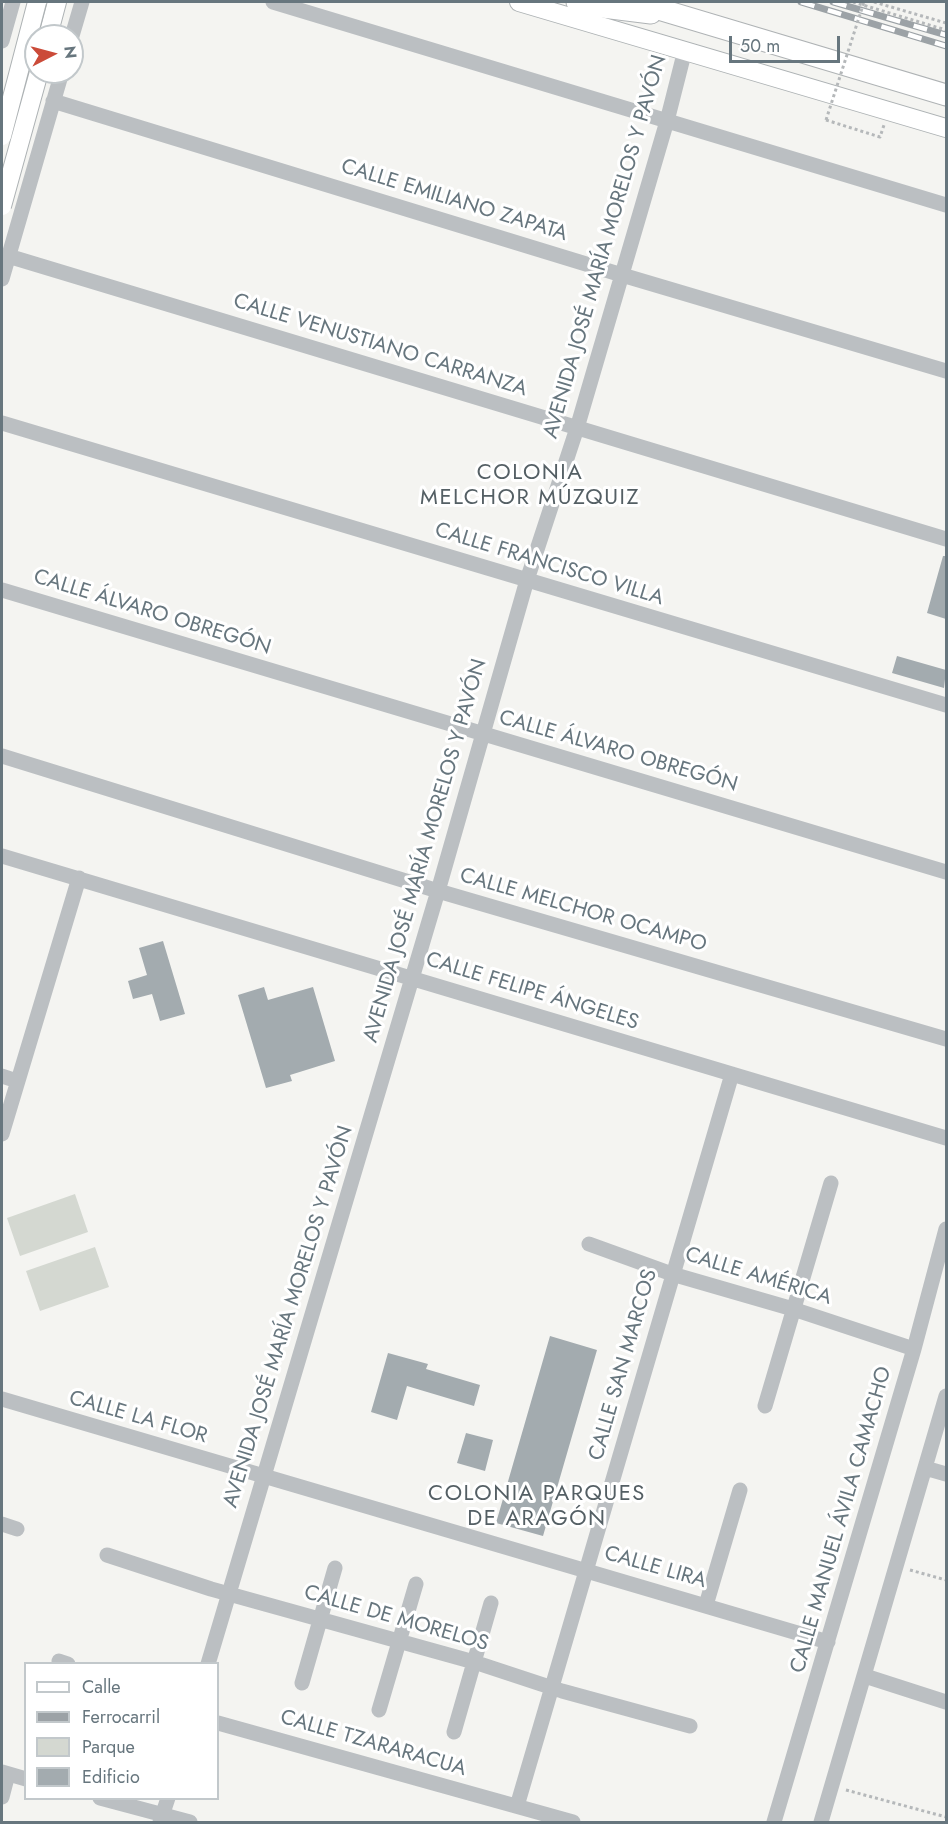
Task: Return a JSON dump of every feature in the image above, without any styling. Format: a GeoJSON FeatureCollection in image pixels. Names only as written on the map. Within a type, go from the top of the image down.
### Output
{"type":"FeatureCollection","features":[{"type":"Feature","properties":{"kind":"highway"},"geometry":{"type":"LineString","coordinates":[[577,2],[684,17]]}},
{"type":"Feature","properties":{"kind":"highway"},"geometry":{"type":"LineString","coordinates":[[635,2],[946,95]]}},
{"type":"Feature","properties":{"kind":"main road"},"geometry":{"type":"LineString","coordinates":[[2,136],[37,2]]}},
{"type":"Feature","properties":{"kind":"main road"},"geometry":{"type":"LineString","coordinates":[[51,24],[57,2]]}},
{"type":"Feature","properties":{"kind":"main road"},"geometry":{"type":"LineString","coordinates":[[519,2],[946,128]]}},
{"type":"Feature","properties":{"kind":"main road"},"geometry":{"type":"LineString","coordinates":[[2,206],[36,84]]}},
{"type":"Feature","properties":{"kind":"street"},"geometry":{"type":"LineString","coordinates":[[2,41],[13,2]]}},
{"type":"Feature","properties":{"kind":"street"},"geometry":{"type":"LineString","coordinates":[[76,24],[82,2]]}},
{"type":"Feature","properties":{"kind":"street"},"geometry":{"type":"LineString","coordinates":[[273,2],[946,205]]}},
{"type":"Feature","properties":{"kind":"street","name":"AVENIDA JOSÉ MARÍA MORELOS Y PAVÓN"},"geometry":{"type":"LineString","coordinates":[[209,1662],[438,891],[527,580],[577,428],[667,121],[685,50]]}},
{"type":"Feature","properties":{"kind":"street"},"geometry":{"type":"LineString","coordinates":[[2,279],[59,84]]}},
{"type":"Feature","properties":{"kind":"street","name":"CALLE EMILIANO ZAPATA"},"geometry":{"type":"LineString","coordinates":[[54,101],[622,275],[946,371]]}},
{"type":"Feature","properties":{"kind":"street","name":"CALLE VENUSTIANO CARRANZA"},"geometry":{"type":"LineString","coordinates":[[8,256],[946,539]]}},
{"type":"Feature","properties":{"kind":"street","name":"CALLE FRANCISCO VILLA"},"geometry":{"type":"LineString","coordinates":[[2,423],[946,705]]}},
{"type":"Feature","properties":{"kind":"street","name":"CALLE ÁLVARO OBREGÓN"},"geometry":{"type":"LineString","coordinates":[[2,590],[946,872]]}},
{"type":"Feature","properties":{"kind":"street","name":"CALLE MELCHOR OCAMPO"},"geometry":{"type":"LineString","coordinates":[[2,756],[438,891],[946,1038]]}},
{"type":"Feature","properties":{"kind":"street","name":"CALLE FELIPE ÁNGELES"},"geometry":{"type":"LineString","coordinates":[[2,859],[80,878],[946,1138]]}},
{"type":"Feature","properties":{"kind":"street"},"geometry":{"type":"LineString","coordinates":[[2,1134],[80,878]]}},
{"type":"Feature","properties":{"kind":"street","name":"CALLE SAN MARCOS"},"geometry":{"type":"LineString","coordinates":[[517,1806],[732,1074]]}},
{"type":"Feature","properties":{"kind":"street"},"geometry":{"type":"LineString","coordinates":[[2,1076],[17,1081]]}},
{"type":"Feature","properties":{"kind":"street"},"geometry":{"type":"LineString","coordinates":[[765,1406],[831,1183]]}},
{"type":"Feature","properties":{"kind":"street","name":"CALLE MANUEL ÁVILA CAMACHO"},"geometry":{"type":"LineString","coordinates":[[774,1822],[914,1349],[946,1229]]}},
{"type":"Feature","properties":{"kind":"street","name":"CALLE AMÉRICA"},"geometry":{"type":"LineString","coordinates":[[589,1244],[672,1274],[793,1309],[914,1349]]}},
{"type":"Feature","properties":{"kind":"street"},"geometry":{"type":"LineString","coordinates":[[821,1822],[946,1396]]}},
{"type":"Feature","properties":{"kind":"street","name":"CALLE LA FLOR"},"geometry":{"type":"LineString","coordinates":[[2,1399],[263,1476]]}},
{"type":"Feature","properties":{"kind":"street"},"geometry":{"type":"LineString","coordinates":[[925,1468],[946,1474]]}},
{"type":"Feature","properties":{"kind":"street","name":"CALLE LIRA"},"geometry":{"type":"LineString","coordinates":[[263,1476],[828,1642]]}},
{"type":"Feature","properties":{"kind":"street"},"geometry":{"type":"LineString","coordinates":[[706,1605],[740,1490]]}},
{"type":"Feature","properties":{"kind":"street"},"geometry":{"type":"LineString","coordinates":[[2,1524],[17,1528]]}},
{"type":"Feature","properties":{"kind":"street","name":"CALLE DE MORELOS"},"geometry":{"type":"LineString","coordinates":[[107,1556],[228,1594],[474,1662],[550,1688],[690,1726]]}},
{"type":"Feature","properties":{"kind":"street"},"geometry":{"type":"LineString","coordinates":[[302,1683],[335,1568]]}},
{"type":"Feature","properties":{"kind":"street"},"geometry":{"type":"LineString","coordinates":[[379,1710],[416,1584]]}},
{"type":"Feature","properties":{"kind":"street"},"geometry":{"type":"LineString","coordinates":[[454,1732],[491,1603]]}},
{"type":"Feature","properties":{"kind":"street"},"geometry":{"type":"LineString","coordinates":[[865,1676],[946,1702]]}},
{"type":"Feature","properties":{"kind":"street","name":"CALLE TZARARACUA"},"geometry":{"type":"LineString","coordinates":[[219,1723],[573,1822]]}},
{"type":"Feature","properties":{"kind":"street"},"geometry":{"type":"LineString","coordinates":[[2,1797],[5,1773],[24,1778]]}},
{"type":"Feature","properties":{"kind":"street"},"geometry":{"type":"LineString","coordinates":[[106,1800],[162,1819],[190,1822]]}},
{"type":"Feature","properties":{"kind":"street"},"geometry":{"type":"LineString","coordinates":[[162,1819],[167,1800]]}},
{"type":"Feature","properties":{"kind":"path"},"geometry":{"type":"LineString","coordinates":[[853,2],[946,30]]}},
{"type":"Feature","properties":{"kind":"path"},"geometry":{"type":"LineString","coordinates":[[864,2],[826,120],[880,137],[888,110]]}},
{"type":"Feature","properties":{"kind":"path"},"geometry":{"type":"LineString","coordinates":[[874,2],[946,23]]}},
{"type":"Feature","properties":{"kind":"path"},"geometry":{"type":"LineString","coordinates":[[896,1566],[946,1580]]}},
{"type":"Feature","properties":{"kind":"path"},"geometry":{"type":"LineString","coordinates":[[832,1786],[946,1817]]}},
{"type":"Feature","properties":{"kind":"green space"},"geometry":{"type":"Polygon","coordinates":[[[75,1194],[88,1232],[20,1256],[7,1218],[75,1194]]]}},
{"type":"Feature","properties":{"kind":"green space"},"geometry":{"type":"Polygon","coordinates":[[[95,1247],[109,1287],[40,1311],[26,1271],[95,1247]]]}},
{"type":"Feature","properties":{"kind":"building"},"geometry":{"type":"Polygon","coordinates":[[[943,556],[946,556],[946,619],[927,613],[943,556]]]}},
{"type":"Feature","properties":{"kind":"building"},"geometry":{"type":"Polygon","coordinates":[[[897,656],[946,670],[944,688],[892,673],[897,656]]]}},
{"type":"Feature","properties":{"kind":"building"},"geometry":{"type":"Polygon","coordinates":[[[163,941],[185,1014],[160,1021],[152,994],[133,999],[128,981],[147,975],[139,948],[163,941]]]}},
{"type":"Feature","properties":{"kind":"building"},"geometry":{"type":"Polygon","coordinates":[[[264,987],[268,1000],[313,987],[335,1061],[290,1075],[292,1081],[266,1088],[238,995],[264,987]]]}},
{"type":"Feature","properties":{"kind":"building"},"geometry":{"type":"Polygon","coordinates":[[[550,1336],[597,1350],[543,1536],[496,1523],[550,1336]]]}},
{"type":"Feature","properties":{"kind":"building"},"geometry":{"type":"Polygon","coordinates":[[[388,1353],[428,1364],[426,1369],[480,1385],[474,1406],[407,1386],[397,1420],[371,1412],[388,1353]]]}},
{"type":"Feature","properties":{"kind":"building"},"geometry":{"type":"Polygon","coordinates":[[[466,1433],[493,1440],[485,1471],[457,1463],[466,1433]]]}},
{"type":"Feature","properties":{"kind":"railway"},"geometry":{"type":"LineString","coordinates":[[801,2],[946,46]]}},
{"type":"Feature","properties":{"kind":"railway"},"geometry":{"type":"LineString","coordinates":[[833,2],[946,35]]}},
{"type":"Feature","properties":{"kind":"district","name":"COLONIA MELCHOR MÚZQUIZ"},"geometry":{"type":"Point","coordinates":[530,486]}},
{"type":"Feature","properties":{"kind":"district","name":"COLONIA PARQUES DE ARAGÓN"},"geometry":{"type":"Point","coordinates":[537,1508]}}]}
